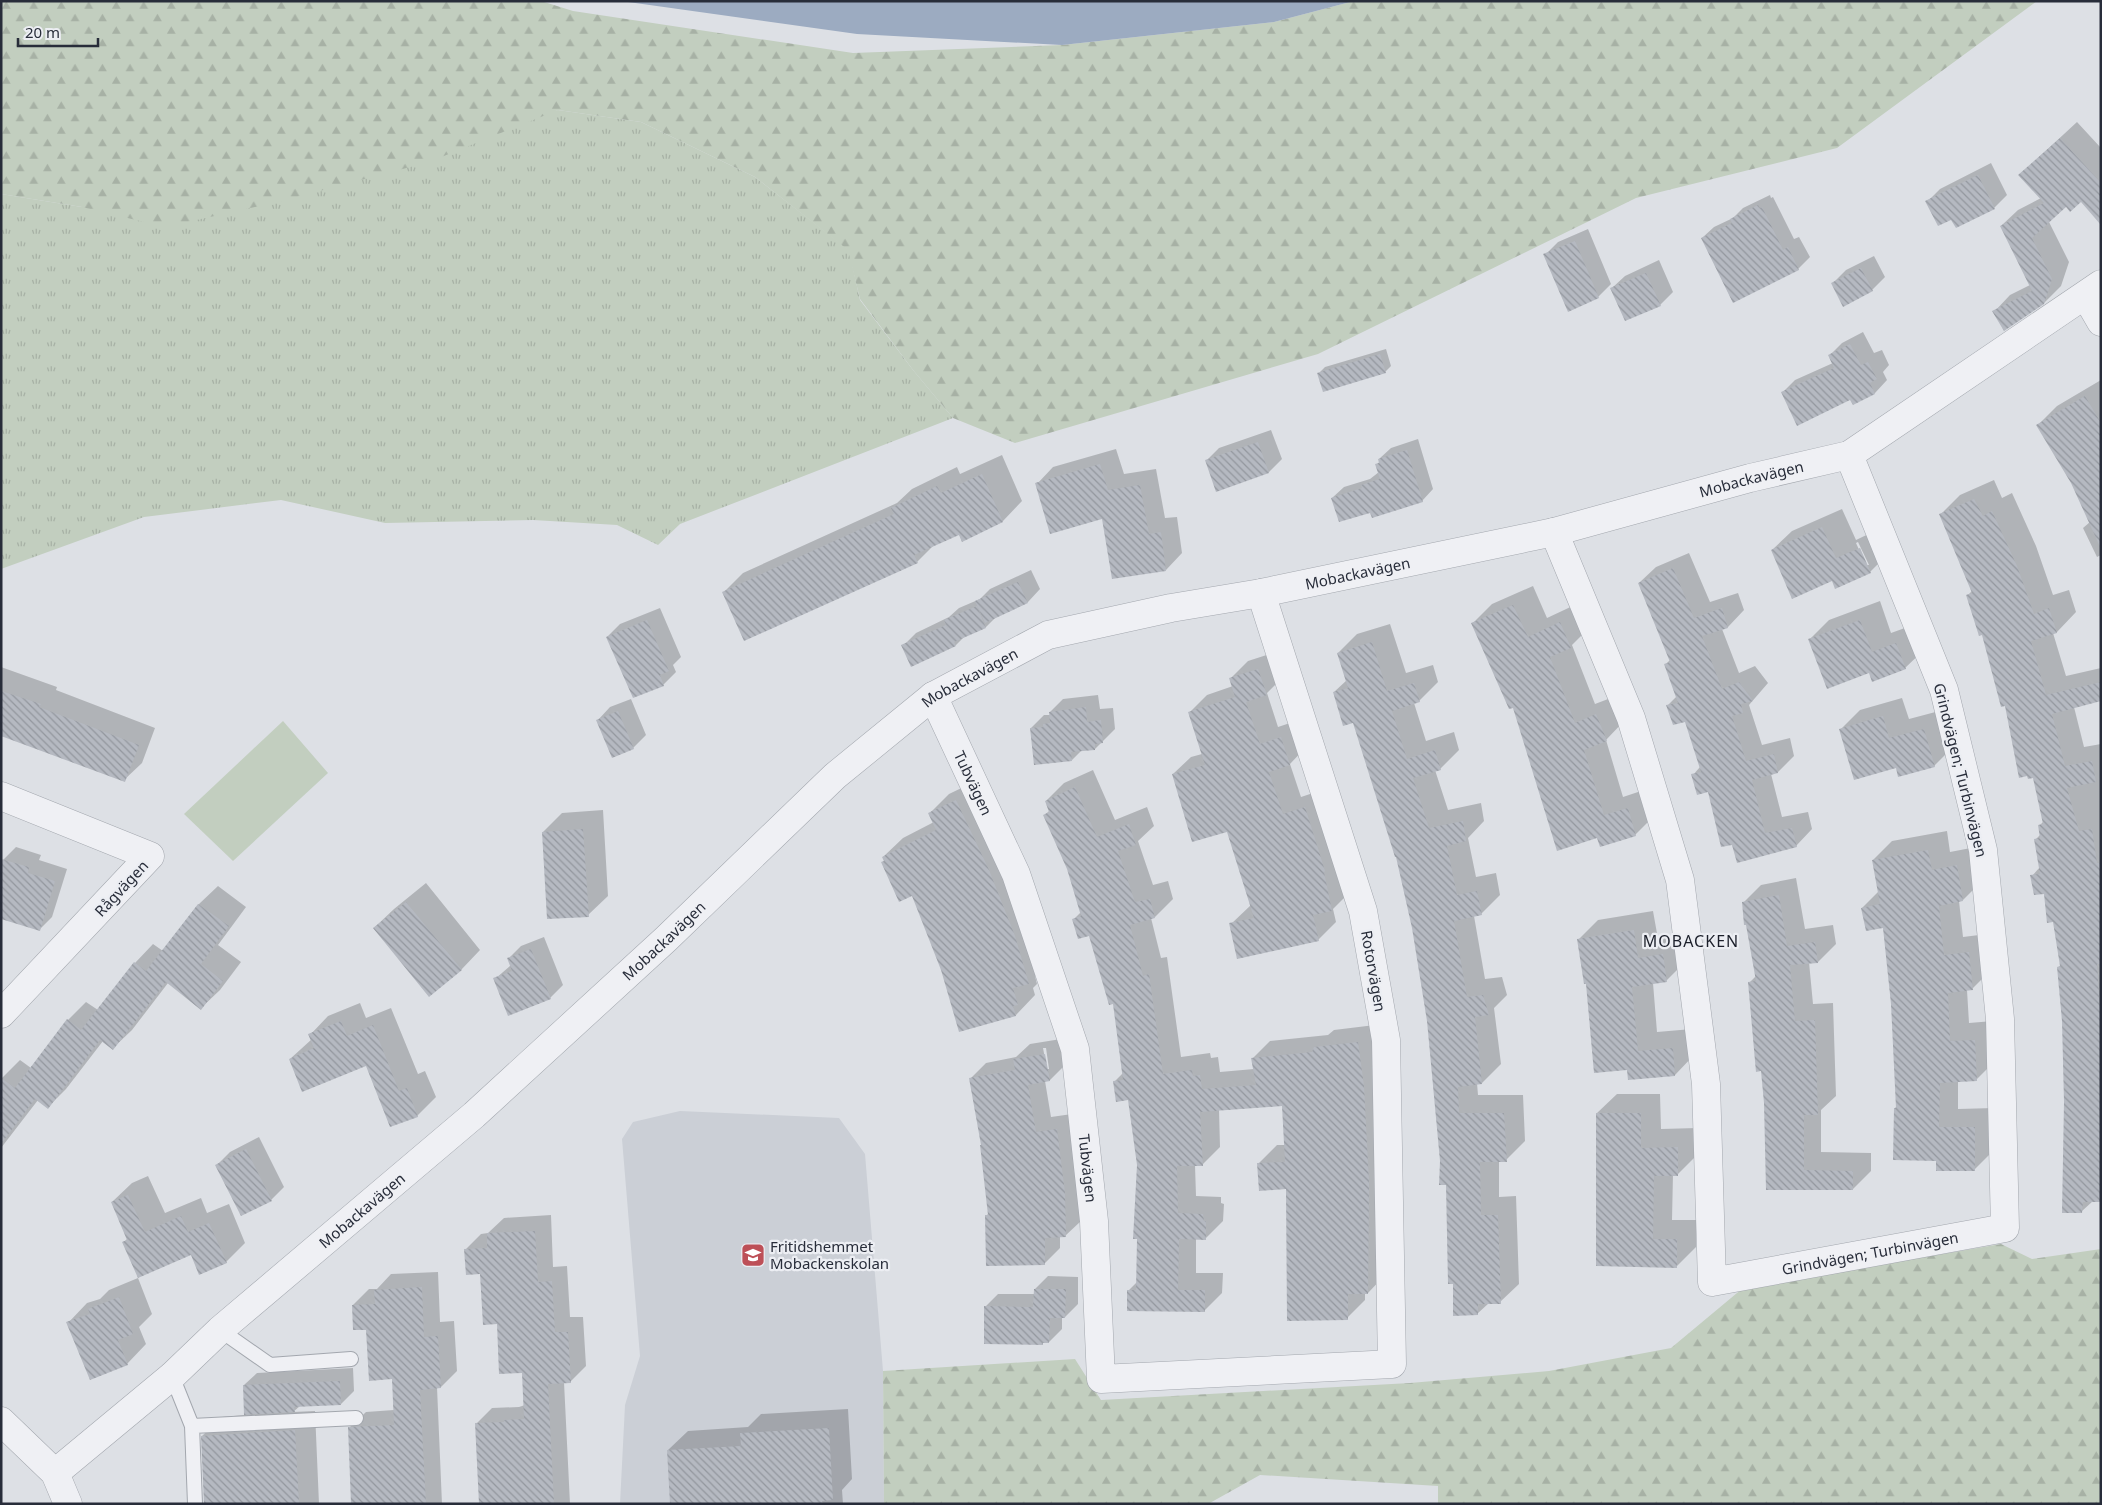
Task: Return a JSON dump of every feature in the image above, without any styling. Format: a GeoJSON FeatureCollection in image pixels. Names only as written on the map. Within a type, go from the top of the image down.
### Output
{"type":"FeatureCollection","features":[{"type":"Feature","properties":{"kind":"street"},"geometry":{"type":"LineString","coordinates":[[2093,290],[2101,322]]}},
{"type":"Feature","properties":{"kind":"street","name":"Mobackavägen"},"geometry":{"type":"LineString","coordinates":[[54,1473],[172,1376],[220,1330],[474,1115],[666,939],[835,776],[933,696],[1048,635],[1171,608],[1261,593],[1554,532],[1750,478],[1849,455],[2093,290]]}},
{"type":"Feature","properties":{"kind":"street","name":"Grindvägen; Turbinvägen"},"geometry":{"type":"LineString","coordinates":[[1554,532],[1631,718],[1680,880],[1706,1084],[1712,1282],[2005,1228],[2000,1019],[1983,850],[1944,690],[1849,455]]}},
{"type":"Feature","properties":{"kind":"street","name":"Rotorvägen"},"geometry":{"type":"LineString","coordinates":[[1261,593],[1363,910],[1386,1040],[1392,1364]]}},
{"type":"Feature","properties":{"kind":"street","name":"Tubvägen"},"geometry":{"type":"LineString","coordinates":[[933,696],[1016,874],[1075,1049],[1094,1221],[1101,1379],[1392,1364]]}},
{"type":"Feature","properties":{"kind":"street","name":"Rågvägen"},"geometry":{"type":"LineString","coordinates":[[1,796],[150,856],[1,1014]]}},
{"type":"Feature","properties":{"kind":"street"},"geometry":{"type":"LineString","coordinates":[[1,1421],[54,1473],[68,1504]]}},
{"type":"Feature","properties":{"kind":"lane"},"geometry":{"type":"LineString","coordinates":[[220,1330],[270,1365],[352,1359]]}},
{"type":"Feature","properties":{"kind":"lane"},"geometry":{"type":"LineString","coordinates":[[172,1376],[192,1426],[195,1504]]}},
{"type":"Feature","properties":{"kind":"lane"},"geometry":{"type":"LineString","coordinates":[[192,1426],[356,1418]]}},
{"type":"Feature","properties":{"kind":"shaded area","name":"Fritidshemmet Mobackenskolan"},"geometry":{"type":"Polygon","coordinates":[[[680,1111],[839,1118],[865,1154],[883,1371],[884,1504],[620,1504],[625,1405],[640,1356],[622,1139],[633,1122],[680,1111]]]}},
{"type":"Feature","properties":{"kind":"green space"},"geometry":{"type":"Polygon","coordinates":[[[1,1],[541,1],[573,11],[853,53],[1062,45],[1274,22],[1354,1],[2037,1],[1837,148],[1636,198],[1318,354],[1015,443],[953,418],[913,370],[860,299],[848,250],[755,177],[641,122],[558,110],[429,162],[278,202],[165,227],[82,207],[1,194],[1,1]]]}},
{"type":"Feature","properties":{"kind":"green space"},"geometry":{"type":"Polygon","coordinates":[[[558,110],[641,122],[755,177],[849,250],[860,300],[913,370],[953,418],[680,524],[658,545],[617,525],[533,520],[385,523],[281,500],[144,517],[1,569],[1,194],[82,207],[558,110]]]}},
{"type":"Feature","properties":{"kind":"green space"},"geometry":{"type":"Polygon","coordinates":[[[283,721],[328,773],[233,861],[184,814],[283,721]]]}},
{"type":"Feature","properties":{"kind":"green space"},"geometry":{"type":"Polygon","coordinates":[[[2001,1244],[2032,1259],[2101,1249],[2101,1504],[1438,1504],[1438,1486],[1260,1475],[1208,1504],[884,1504],[883,1371],[1075,1359],[1101,1400],[1410,1383],[1549,1371],[1671,1348],[1743,1288],[2001,1244]]]}},
{"type":"Feature","properties":{"kind":"water"},"geometry":{"type":"Polygon","coordinates":[[[621,1],[1354,1],[1274,22],[1062,45],[857,34],[621,1]]]}},
{"type":"Feature","properties":{"kind":"building"},"geometry":{"type":"Polygon","coordinates":[[[2060,138],[2101,183],[2101,225],[2081,202],[2070,212],[2066,207],[2032,238],[2052,279],[2044,304],[2004,331],[1992,311],[2032,291],[2000,226],[2044,203],[2018,175],[2060,138]]]}},
{"type":"Feature","properties":{"kind":"building"},"geometry":{"type":"Polygon","coordinates":[[[1978,175],[1995,209],[1956,228],[1951,220],[1938,226],[1925,201],[1978,175]]]}},
{"type":"Feature","properties":{"kind":"building"},"geometry":{"type":"Polygon","coordinates":[[[1758,205],[1760,208],[1762,207],[1783,250],[1788,247],[1799,270],[1733,303],[1701,238],[1732,223],[1730,219],[1758,205]]]}},
{"type":"Feature","properties":{"kind":"building"},"geometry":{"type":"Polygon","coordinates":[[[1575,241],[1599,298],[1568,312],[1543,254],[1575,241]]]}},
{"type":"Feature","properties":{"kind":"building"},"geometry":{"type":"Polygon","coordinates":[[[1861,268],[1873,291],[1843,307],[1831,283],[1861,268]]]}},
{"type":"Feature","properties":{"kind":"building"},"geometry":{"type":"Polygon","coordinates":[[[1646,273],[1661,306],[1625,321],[1610,288],[1646,273]]]}},
{"type":"Feature","properties":{"kind":"building"},"geometry":{"type":"Polygon","coordinates":[[[1850,344],[1861,365],[1868,362],[1877,379],[1870,383],[1875,394],[1853,405],[1850,400],[1797,426],[1781,392],[1834,368],[1828,355],[1850,344]]]}},
{"type":"Feature","properties":{"kind":"building"},"geometry":{"type":"Polygon","coordinates":[[[1380,354],[1386,373],[1323,392],[1317,373],[1380,354]]]}},
{"type":"Feature","properties":{"kind":"building"},"geometry":{"type":"Polygon","coordinates":[[[2085,396],[2101,423],[2101,549],[2071,483],[2036,425],[2085,396]]]}},
{"type":"Feature","properties":{"kind":"building"},"geometry":{"type":"Polygon","coordinates":[[[1258,442],[1269,473],[1216,492],[1205,460],[1258,442]]]}},
{"type":"Feature","properties":{"kind":"building"},"geometry":{"type":"Polygon","coordinates":[[[1407,450],[1423,502],[1372,518],[1370,513],[1339,522],[1331,498],[1362,488],[1361,485],[1380,479],[1375,464],[1379,463],[1378,459],[1407,450]]]}},
{"type":"Feature","properties":{"kind":"building"},"geometry":{"type":"Polygon","coordinates":[[[1100,464],[1108,490],[1140,485],[1149,534],[1161,532],[1166,571],[1112,579],[1102,519],[1050,534],[1035,483],[1100,464]]]}},
{"type":"Feature","properties":{"kind":"building"},"geometry":{"type":"Polygon","coordinates":[[[982,474],[1003,522],[962,542],[959,535],[914,555],[918,563],[744,641],[722,592],[894,514],[891,508],[937,486],[941,493],[982,474]]]}},
{"type":"Feature","properties":{"kind":"building"},"geometry":{"type":"Polygon","coordinates":[[[1974,499],[1983,516],[1992,511],[2017,566],[2034,614],[2049,608],[2057,633],[2031,641],[2046,695],[2101,682],[2101,701],[2052,714],[2065,766],[2092,761],[2096,782],[2067,788],[2079,831],[2092,829],[2097,863],[2101,863],[2101,964],[2097,964],[2101,1024],[2101,1202],[2083,1202],[2082,1213],[2062,1213],[2064,1102],[2062,1021],[2057,967],[2060,966],[2053,922],[2047,923],[2044,894],[2034,895],[2030,875],[2040,874],[2034,839],[2040,838],[2038,825],[2043,824],[2033,778],[2028,779],[2027,776],[2019,778],[2005,706],[2001,707],[1982,635],[1979,636],[1966,595],[1972,593],[1939,514],[1974,499]]]}},
{"type":"Feature","properties":{"kind":"building"},"geometry":{"type":"Polygon","coordinates":[[[1822,527],[1836,558],[1860,548],[1871,573],[1835,589],[1832,581],[1792,599],[1771,550],[1822,527]]]}},
{"type":"Feature","properties":{"kind":"building"},"geometry":{"type":"Polygon","coordinates":[[[1673,568],[1694,618],[1722,608],[1728,628],[1702,636],[1722,689],[1739,682],[1753,701],[1741,704],[1743,713],[1732,716],[1746,761],[1774,754],[1778,773],[1752,780],[1765,833],[1792,828],[1797,847],[1737,863],[1732,845],[1721,847],[1708,792],[1697,795],[1691,774],[1701,772],[1685,722],[1673,725],[1666,705],[1678,703],[1664,664],[1670,662],[1638,583],[1673,568]]]}},
{"type":"Feature","properties":{"kind":"building"},"geometry":{"type":"Polygon","coordinates":[[[1018,582],[1028,603],[985,623],[975,601],[1018,582]]]}},
{"type":"Feature","properties":{"kind":"building"},"geometry":{"type":"Polygon","coordinates":[[[1513,605],[1528,637],[1560,622],[1571,648],[1550,657],[1575,723],[1596,714],[1607,741],[1584,750],[1604,815],[1628,808],[1636,836],[1600,847],[1597,838],[1557,851],[1513,708],[1509,709],[1471,623],[1513,605]]]}},
{"type":"Feature","properties":{"kind":"building"},"geometry":{"type":"Polygon","coordinates":[[[977,606],[986,628],[954,642],[944,620],[977,606]]]}},
{"type":"Feature","properties":{"kind":"building"},"geometry":{"type":"Polygon","coordinates":[[[647,620],[669,671],[660,675],[664,686],[633,698],[606,637],[647,620]]]}},
{"type":"Feature","properties":{"kind":"building"},"geometry":{"type":"Polygon","coordinates":[[[1860,620],[1872,652],[1896,643],[1906,669],[1872,682],[1869,673],[1827,689],[1808,639],[1860,620]]]}},
{"type":"Feature","properties":{"kind":"building"},"geometry":{"type":"Polygon","coordinates":[[[946,625],[956,646],[911,667],[901,645],[946,625]]]}},
{"type":"Feature","properties":{"kind":"building"},"geometry":{"type":"Polygon","coordinates":[[[1372,642],[1387,691],[1414,683],[1420,702],[1392,711],[1407,759],[1435,750],[1441,770],[1413,778],[1429,828],[1463,821],[1466,841],[1447,846],[1457,895],[1477,891],[1482,915],[1454,921],[1467,997],[1483,995],[1489,1015],[1475,1017],[1482,1084],[1458,1087],[1459,1113],[1504,1113],[1507,1162],[1480,1162],[1481,1215],[1498,1215],[1501,1304],[1478,1304],[1478,1315],[1453,1316],[1453,1284],[1448,1284],[1446,1185],[1439,1185],[1440,1161],[1427,1021],[1412,928],[1396,857],[1353,723],[1343,726],[1333,692],[1348,688],[1337,653],[1372,642]]]}},
{"type":"Feature","properties":{"kind":"building"},"geometry":{"type":"Polygon","coordinates":[[[1258,669],[1267,695],[1246,702],[1260,744],[1281,737],[1290,765],[1269,772],[1283,814],[1305,807],[1325,871],[1332,911],[1313,915],[1319,941],[1237,959],[1229,923],[1254,918],[1227,832],[1192,842],[1172,774],[1205,765],[1188,712],[1235,697],[1229,678],[1258,669]]]}},
{"type":"Feature","properties":{"kind":"building"},"geometry":{"type":"Polygon","coordinates":[[[1,691],[41,704],[39,707],[139,745],[125,782],[1,736],[1,691]]]}},
{"type":"Feature","properties":{"kind":"building"},"geometry":{"type":"Polygon","coordinates":[[[1086,707],[1087,722],[1101,720],[1103,743],[1095,744],[1095,750],[1071,752],[1072,761],[1034,765],[1030,728],[1043,727],[1043,724],[1050,723],[1049,712],[1086,707]]]}},
{"type":"Feature","properties":{"kind":"building"},"geometry":{"type":"Polygon","coordinates":[[[618,711],[634,749],[612,758],[596,720],[618,711]]]}},
{"type":"Feature","properties":{"kind":"building"},"geometry":{"type":"Polygon","coordinates":[[[1883,716],[1889,738],[1924,729],[1935,767],[1898,777],[1896,768],[1854,780],[1839,729],[1883,716]]]}},
{"type":"Feature","properties":{"kind":"building"},"geometry":{"type":"Polygon","coordinates":[[[1075,787],[1097,837],[1129,824],[1136,845],[1118,851],[1135,902],[1150,899],[1155,918],[1130,925],[1143,976],[1149,974],[1163,1074],[1192,1070],[1193,1076],[1200,1075],[1202,1089],[1256,1085],[1251,1058],[1312,1052],[1314,1047],[1358,1042],[1364,1086],[1369,1183],[1368,1294],[1348,1294],[1348,1320],[1287,1321],[1286,1189],[1259,1191],[1257,1163],[1285,1162],[1282,1106],[1200,1112],[1203,1166],[1177,1166],[1178,1213],[1203,1214],[1204,1221],[1206,1221],[1206,1240],[1179,1239],[1178,1290],[1205,1290],[1205,1312],[1127,1311],[1127,1290],[1136,1290],[1137,1239],[1133,1239],[1137,1165],[1128,1100],[1116,1102],[1113,1081],[1123,1080],[1113,1004],[1109,1005],[1089,936],[1078,939],[1072,919],[1081,916],[1067,869],[1043,815],[1049,812],[1045,801],[1075,787]]]}},
{"type":"Feature","properties":{"kind":"building"},"geometry":{"type":"Polygon","coordinates":[[[956,800],[989,870],[1015,936],[1029,984],[1013,988],[1018,1005],[1013,1006],[1016,1016],[959,1032],[941,970],[912,896],[899,902],[881,862],[884,861],[882,857],[936,830],[928,813],[956,800]]]}},
{"type":"Feature","properties":{"kind":"building"},"geometry":{"type":"Polygon","coordinates":[[[583,829],[589,917],[547,919],[542,832],[583,829]]]}},
{"type":"Feature","properties":{"kind":"building"},"geometry":{"type":"Polygon","coordinates":[[[1928,850],[1932,870],[1957,865],[1963,901],[1939,906],[1944,955],[1969,952],[1973,990],[1948,993],[1950,1041],[1975,1040],[1977,1081],[1940,1083],[1939,1127],[1975,1127],[1975,1171],[1936,1171],[1936,1161],[1893,1160],[1894,1108],[1896,1108],[1891,1004],[1883,928],[1866,931],[1861,908],[1880,904],[1872,860],[1928,850]]]}},
{"type":"Feature","properties":{"kind":"building"},"geometry":{"type":"Polygon","coordinates":[[[1,859],[29,867],[28,873],[55,881],[40,931],[1,919],[1,859]]]}},
{"type":"Feature","properties":{"kind":"building"},"geometry":{"type":"Polygon","coordinates":[[[1779,895],[1787,946],[1815,942],[1818,963],[1790,965],[1795,1021],[1815,1020],[1818,1115],[1804,1115],[1804,1170],[1853,1171],[1853,1190],[1766,1190],[1764,1103],[1761,1071],[1756,1072],[1748,982],[1756,981],[1746,925],[1744,925],[1742,902],[1779,895]]]}},
{"type":"Feature","properties":{"kind":"building"},"geometry":{"type":"Polygon","coordinates":[[[406,902],[462,970],[429,997],[373,928],[406,902]]]}},
{"type":"Feature","properties":{"kind":"building"},"geometry":{"type":"Polygon","coordinates":[[[198,904],[229,926],[201,964],[223,981],[201,1010],[166,982],[113,1050],[100,1040],[48,1109],[35,1099],[1,1144],[1,1078],[15,1088],[67,1019],[81,1030],[134,962],[146,971],[198,904]]]}},
{"type":"Feature","properties":{"kind":"building"},"geometry":{"type":"Polygon","coordinates":[[[1634,930],[1638,958],[1663,954],[1667,982],[1632,987],[1638,1051],[1673,1048],[1675,1076],[1628,1080],[1627,1070],[1594,1073],[1586,984],[1584,984],[1577,939],[1634,930]]]}},
{"type":"Feature","properties":{"kind":"building"},"geometry":{"type":"Polygon","coordinates":[[[531,949],[551,999],[508,1016],[493,978],[512,971],[507,958],[531,949]]]}},
{"type":"Feature","properties":{"kind":"building"},"geometry":{"type":"Polygon","coordinates":[[[341,1021],[347,1036],[373,1025],[399,1091],[407,1088],[418,1117],[390,1127],[366,1066],[302,1092],[289,1059],[314,1048],[308,1034],[341,1021]]]}},
{"type":"Feature","properties":{"kind":"building"},"geometry":{"type":"Polygon","coordinates":[[[1045,1054],[1050,1081],[1028,1085],[1036,1132],[1057,1129],[1065,1193],[1066,1237],[1045,1238],[1045,1265],[986,1266],[985,1215],[988,1215],[981,1145],[969,1078],[1015,1070],[1013,1059],[1045,1054]]]}},
{"type":"Feature","properties":{"kind":"building"},"geometry":{"type":"Polygon","coordinates":[[[1596,1113],[1641,1113],[1641,1148],[1678,1147],[1678,1176],[1654,1176],[1653,1239],[1677,1239],[1677,1268],[1596,1266],[1596,1113]]]}},
{"type":"Feature","properties":{"kind":"building"},"geometry":{"type":"Polygon","coordinates":[[[246,1149],[272,1201],[241,1216],[215,1165],[246,1149]]]}},
{"type":"Feature","properties":{"kind":"building"},"geometry":{"type":"Polygon","coordinates":[[[128,1195],[145,1232],[181,1216],[188,1232],[209,1223],[227,1263],[199,1275],[191,1255],[138,1278],[122,1242],[127,1240],[111,1202],[128,1195]]]}},
{"type":"Feature","properties":{"kind":"building"},"geometry":{"type":"Polygon","coordinates":[[[535,1231],[538,1282],[552,1281],[555,1332],[568,1332],[571,1383],[548,1384],[554,1504],[479,1504],[475,1423],[524,1419],[522,1373],[499,1374],[497,1324],[483,1325],[480,1274],[466,1275],[464,1249],[487,1248],[487,1233],[535,1231]]]}},
{"type":"Feature","properties":{"kind":"building"},"geometry":{"type":"Polygon","coordinates":[[[422,1287],[424,1337],[438,1336],[441,1388],[420,1390],[426,1504],[351,1504],[348,1427],[394,1425],[392,1379],[369,1381],[366,1330],[353,1330],[352,1305],[375,1304],[374,1290],[422,1287]]]}},
{"type":"Feature","properties":{"kind":"building"},"geometry":{"type":"Polygon","coordinates":[[[1034,1289],[1066,1289],[1065,1318],[1050,1318],[1049,1343],[1043,1343],[1043,1345],[984,1344],[984,1306],[1033,1307],[1034,1289]]]}},
{"type":"Feature","properties":{"kind":"building"},"geometry":{"type":"Polygon","coordinates":[[[119,1297],[133,1334],[118,1340],[128,1365],[90,1380],[66,1322],[90,1314],[88,1309],[119,1297]]]}},
{"type":"Feature","properties":{"kind":"building"},"geometry":{"type":"Polygon","coordinates":[[[340,1381],[341,1405],[294,1407],[295,1412],[244,1415],[243,1385],[340,1381]]]}},
{"type":"Feature","properties":{"kind":"building"},"geometry":{"type":"Polygon","coordinates":[[[829,1428],[833,1500],[822,1501],[823,1504],[670,1504],[667,1450],[741,1446],[740,1433],[829,1428]]]}},
{"type":"Feature","properties":{"kind":"building"},"geometry":{"type":"Polygon","coordinates":[[[295,1430],[299,1504],[204,1504],[201,1436],[295,1430]]]}},
{"type":"Feature","properties":{"kind":"place","name":"Fritidshemmet Mobackenskolan"},"geometry":{"type":"Point","coordinates":[753,1255]}},
{"type":"Feature","properties":{"kind":"district","name":"MOBACKEN"},"geometry":{"type":"Point","coordinates":[1691,941]}}]}
